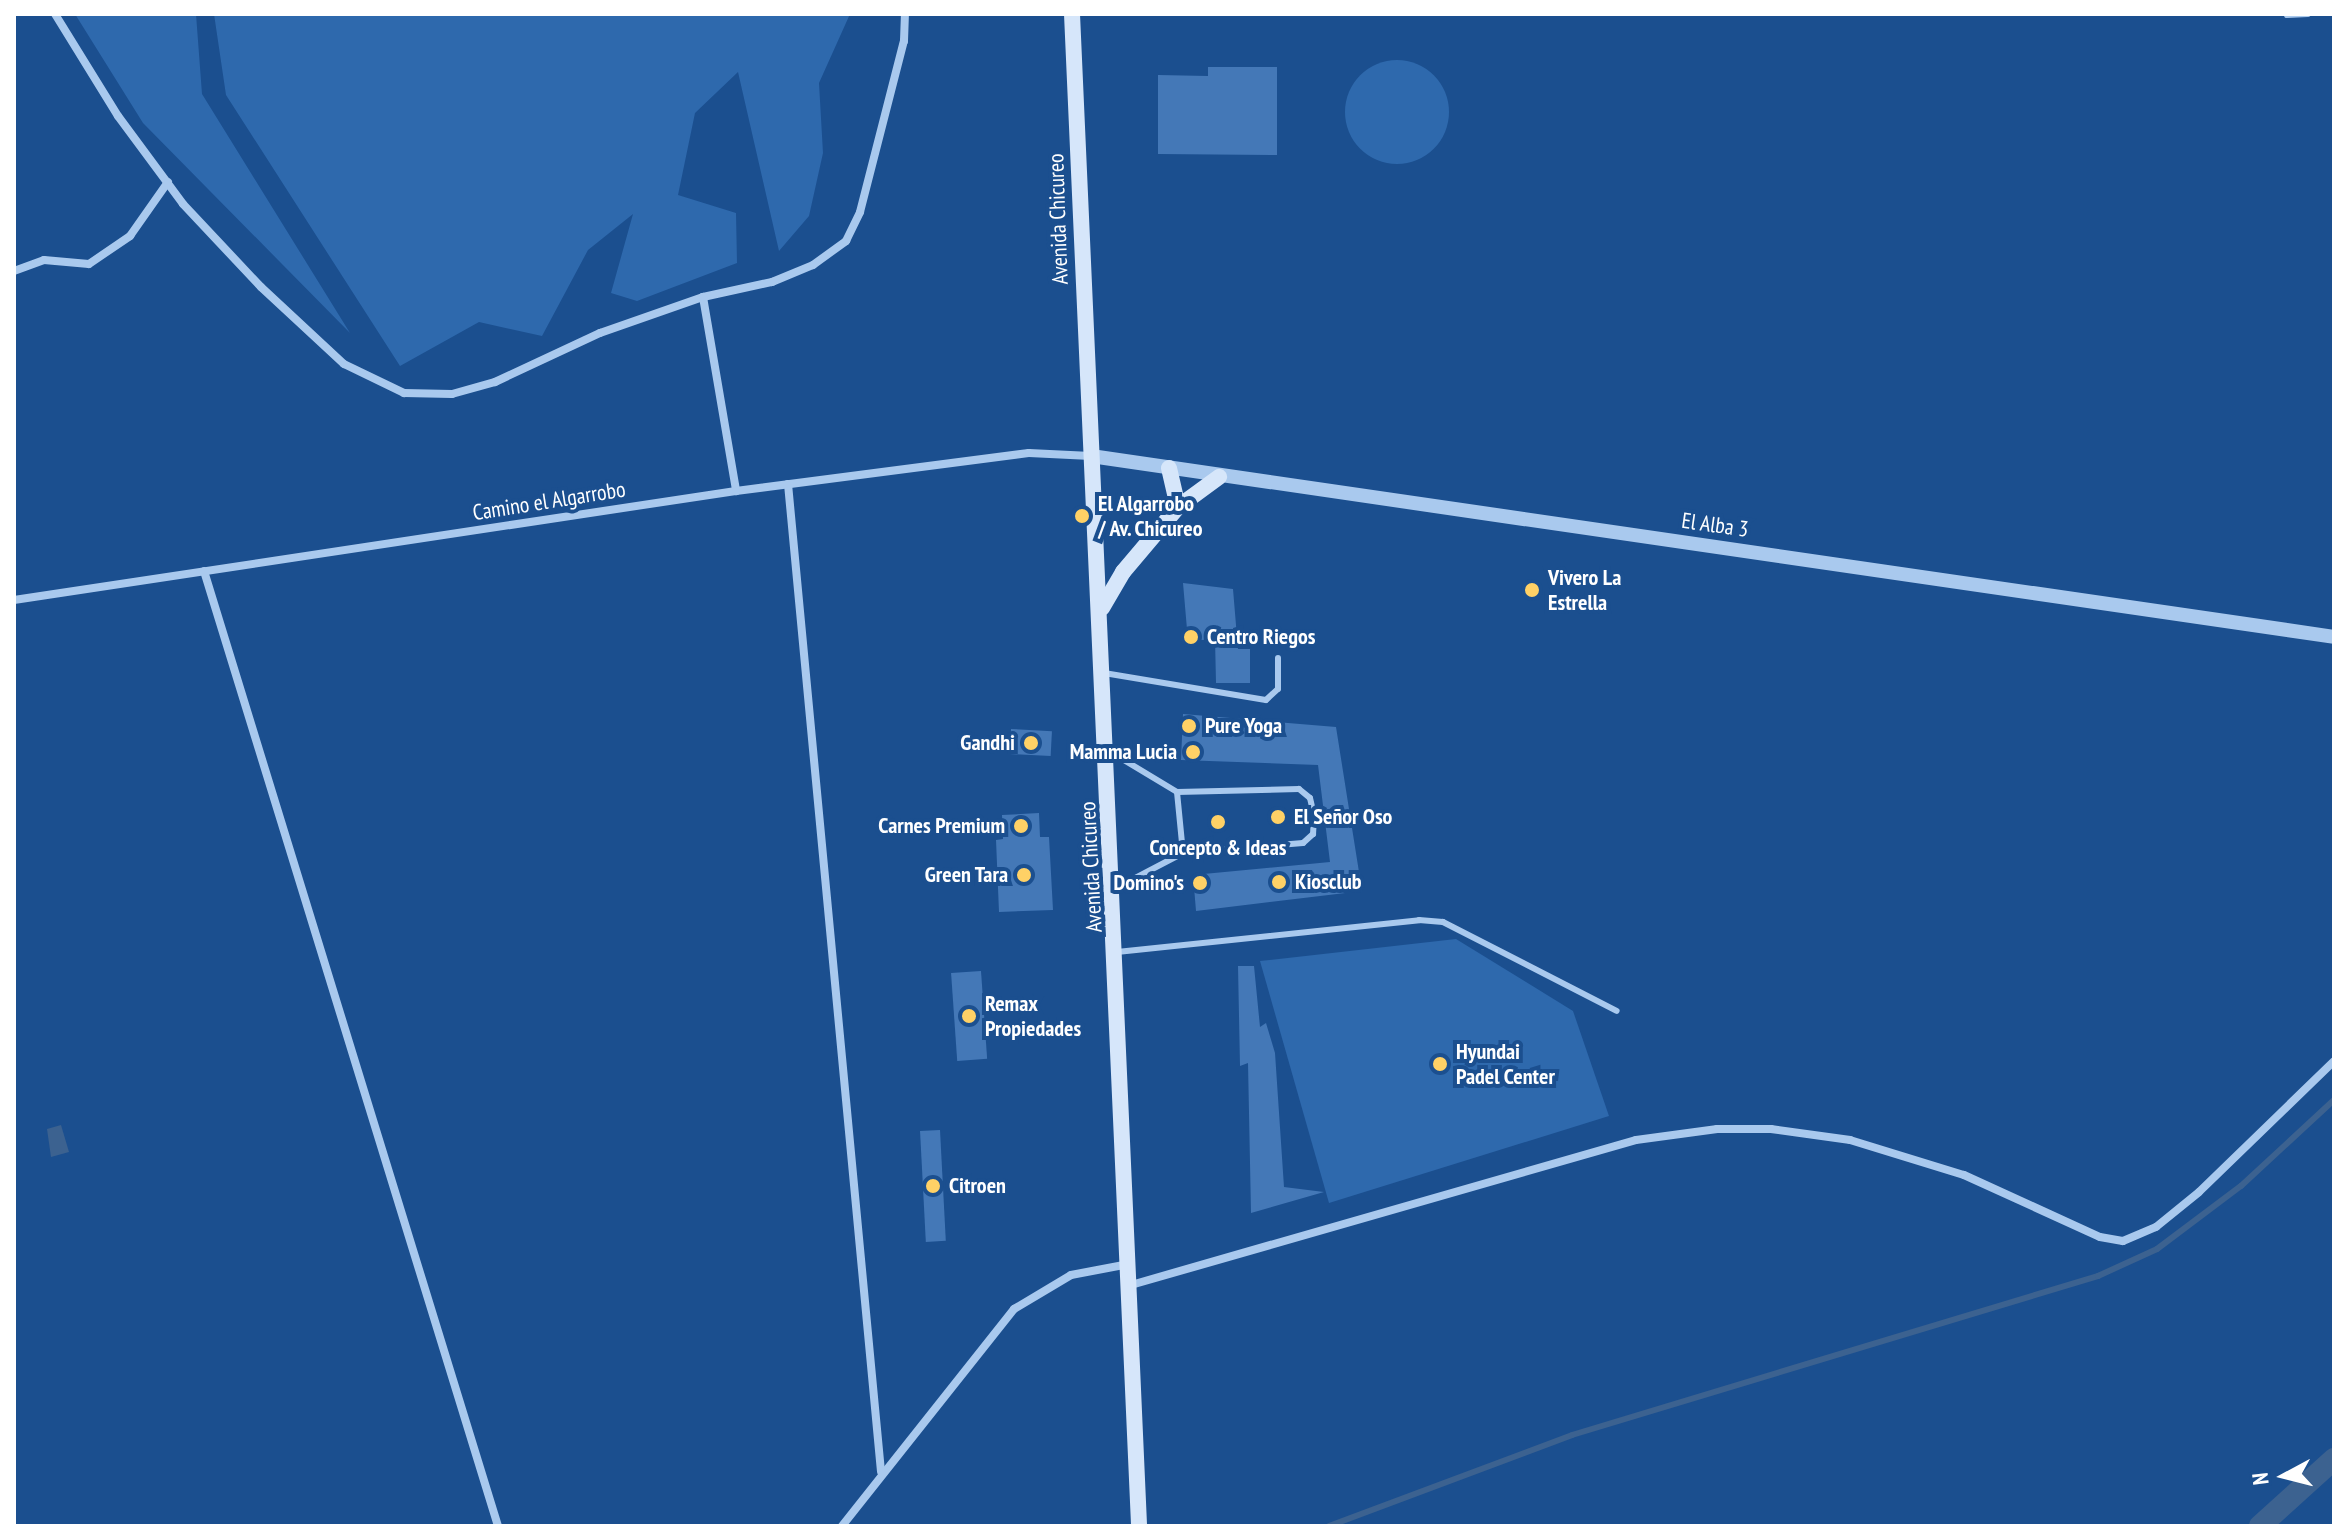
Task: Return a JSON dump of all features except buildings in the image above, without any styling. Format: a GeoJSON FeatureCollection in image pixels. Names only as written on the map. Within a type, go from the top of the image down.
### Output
{"type":"FeatureCollection","features":[{"type":"Feature","properties":{"kind":"main road","name":"Avenida Chicureo"},"geometry":{"type":"LineString","coordinates":[[1072,14],[1117,952],[1139,1526]]}},
{"type":"Feature","properties":{"kind":"main road"},"geometry":{"type":"LineString","coordinates":[[1169,468],[1178,507]]}},
{"type":"Feature","properties":{"kind":"main road"},"geometry":{"type":"LineString","coordinates":[[1101,609],[1123,572],[1178,507],[1219,477]]}},
{"type":"Feature","properties":{"kind":"street"},"geometry":{"type":"LineString","coordinates":[[55,14],[168,182],[261,287],[344,364],[404,393],[452,394],[495,382],[600,333],[703,297],[772,282],[813,265],[846,241],[871,170],[904,41],[905,14]]}},
{"type":"Feature","properties":{"kind":"street"},"geometry":{"type":"LineString","coordinates":[[14,271],[44,260],[89,264],[130,236],[168,182]]}},
{"type":"Feature","properties":{"kind":"street"},"geometry":{"type":"LineString","coordinates":[[703,297],[736,491]]}},
{"type":"Feature","properties":{"kind":"street","name":"Camino el Algarrobo"},"geometry":{"type":"LineString","coordinates":[[14,600],[788,484],[1029,453],[1091,456]]}},
{"type":"Feature","properties":{"kind":"street","name":"El Alba 3"},"geometry":{"type":"LineString","coordinates":[[1091,456],[2334,637]]}},
{"type":"Feature","properties":{"kind":"street"},"geometry":{"type":"LineString","coordinates":[[788,484],[881,1472]]}},
{"type":"Feature","properties":{"kind":"street"},"geometry":{"type":"LineString","coordinates":[[204,571],[498,1526]]}},
{"type":"Feature","properties":{"kind":"street"},"geometry":{"type":"LineString","coordinates":[[1131,1285],[1636,1140],[1717,1129],[1771,1129],[1850,1140],[1964,1175],[2100,1237],[2123,1241],[2156,1227],[2199,1192],[2334,1061]]}},
{"type":"Feature","properties":{"kind":"street"},"geometry":{"type":"LineString","coordinates":[[842,1526],[881,1472],[1014,1309],[1071,1275],[1130,1263]]}},
{"type":"Feature","properties":{"kind":"lane"},"geometry":{"type":"LineString","coordinates":[[2287,15],[2308,14]]}},
{"type":"Feature","properties":{"kind":"lane"},"geometry":{"type":"LineString","coordinates":[[1104,673],[1266,700],[1278,689],[1278,658]]}},
{"type":"Feature","properties":{"kind":"lane"},"geometry":{"type":"LineString","coordinates":[[1107,750],[1177,792],[1299,789],[1310,798],[1314,816],[1313,834],[1303,843],[1183,853],[1114,889]]}},
{"type":"Feature","properties":{"kind":"lane"},"geometry":{"type":"LineString","coordinates":[[1177,792],[1183,853]]}},
{"type":"Feature","properties":{"kind":"lane"},"geometry":{"type":"LineString","coordinates":[[1117,952],[1419,920],[1443,922],[1617,1011]]}},
{"type":"Feature","properties":{"kind":"shaded area"},"geometry":{"type":"Polygon","coordinates":[[[75,14],[196,14],[202,94],[350,333],[143,123],[75,14]]]}},
{"type":"Feature","properties":{"kind":"shaded area"},"geometry":{"type":"Polygon","coordinates":[[[214,14],[850,14],[819,83],[823,153],[809,216],[779,251],[738,72],[695,113],[678,195],[736,213],[737,263],[637,301],[611,293],[633,214],[588,250],[542,336],[479,322],[400,366],[226,95],[214,14]]]}},
{"type":"Feature","properties":{"kind":"shaded area"},"geometry":{"type":"Polygon","coordinates":[[[1397,60],[1417,64],[1434,75],[1445,92],[1449,112],[1445,132],[1434,149],[1417,160],[1397,164],[1377,160],[1360,149],[1349,132],[1345,112],[1349,92],[1360,75],[1377,64],[1397,60]]]}},
{"type":"Feature","properties":{"kind":"shaded area","name":"Hyundai Padel Center"},"geometry":{"type":"Polygon","coordinates":[[[1456,939],[1573,1011],[1609,1116],[1329,1203],[1260,961],[1456,939]]]}},
{"type":"Feature","properties":{"kind":"shaded area"},"geometry":{"type":"Polygon","coordinates":[[[61,1125],[69,1152],[51,1157],[47,1129],[61,1125]]]}},
{"type":"Feature","properties":{"kind":"waterway"},"geometry":{"type":"LineString","coordinates":[[1329,1526],[1572,1435],[2098,1276],[2157,1249],[2241,1186],[2334,1100]]}},
{"type":"Feature","properties":{"kind":"waterway"},"geometry":{"type":"LineString","coordinates":[[2260,1526],[2334,1459]]}},
{"type":"Feature","properties":{"kind":"place","name":"El Algarrobo / Av. Chicureo"},"geometry":{"type":"Point","coordinates":[1082,516]}},
{"type":"Feature","properties":{"kind":"place","name":"Vivero La Estrella"},"geometry":{"type":"Point","coordinates":[1532,590]}},
{"type":"Feature","properties":{"kind":"place","name":"Centro Riegos"},"geometry":{"type":"Point","coordinates":[1191,637]}},
{"type":"Feature","properties":{"kind":"place","name":"Pure Yoga"},"geometry":{"type":"Point","coordinates":[1189,726]}},
{"type":"Feature","properties":{"kind":"place","name":"Gandhi"},"geometry":{"type":"Point","coordinates":[1031,743]}},
{"type":"Feature","properties":{"kind":"place","name":"Mamma Lucia"},"geometry":{"type":"Point","coordinates":[1193,752]}},
{"type":"Feature","properties":{"kind":"place","name":"El Señor Oso"},"geometry":{"type":"Point","coordinates":[1278,817]}},
{"type":"Feature","properties":{"kind":"place","name":"Concepto & Ideas"},"geometry":{"type":"Point","coordinates":[1218,822]}},
{"type":"Feature","properties":{"kind":"place","name":"Carnes Premium"},"geometry":{"type":"Point","coordinates":[1021,826]}},
{"type":"Feature","properties":{"kind":"place","name":"Green Tara"},"geometry":{"type":"Point","coordinates":[1024,875]}},
{"type":"Feature","properties":{"kind":"place","name":"Kiosclub"},"geometry":{"type":"Point","coordinates":[1279,882]}},
{"type":"Feature","properties":{"kind":"place","name":"Domino's"},"geometry":{"type":"Point","coordinates":[1200,883]}},
{"type":"Feature","properties":{"kind":"place","name":"Remax Propiedades"},"geometry":{"type":"Point","coordinates":[969,1016]}},
{"type":"Feature","properties":{"kind":"place","name":"Hyundai Padel Center"},"geometry":{"type":"Point","coordinates":[1440,1064]}},
{"type":"Feature","properties":{"kind":"place","name":"Citroen"},"geometry":{"type":"Point","coordinates":[933,1186]}}]}
